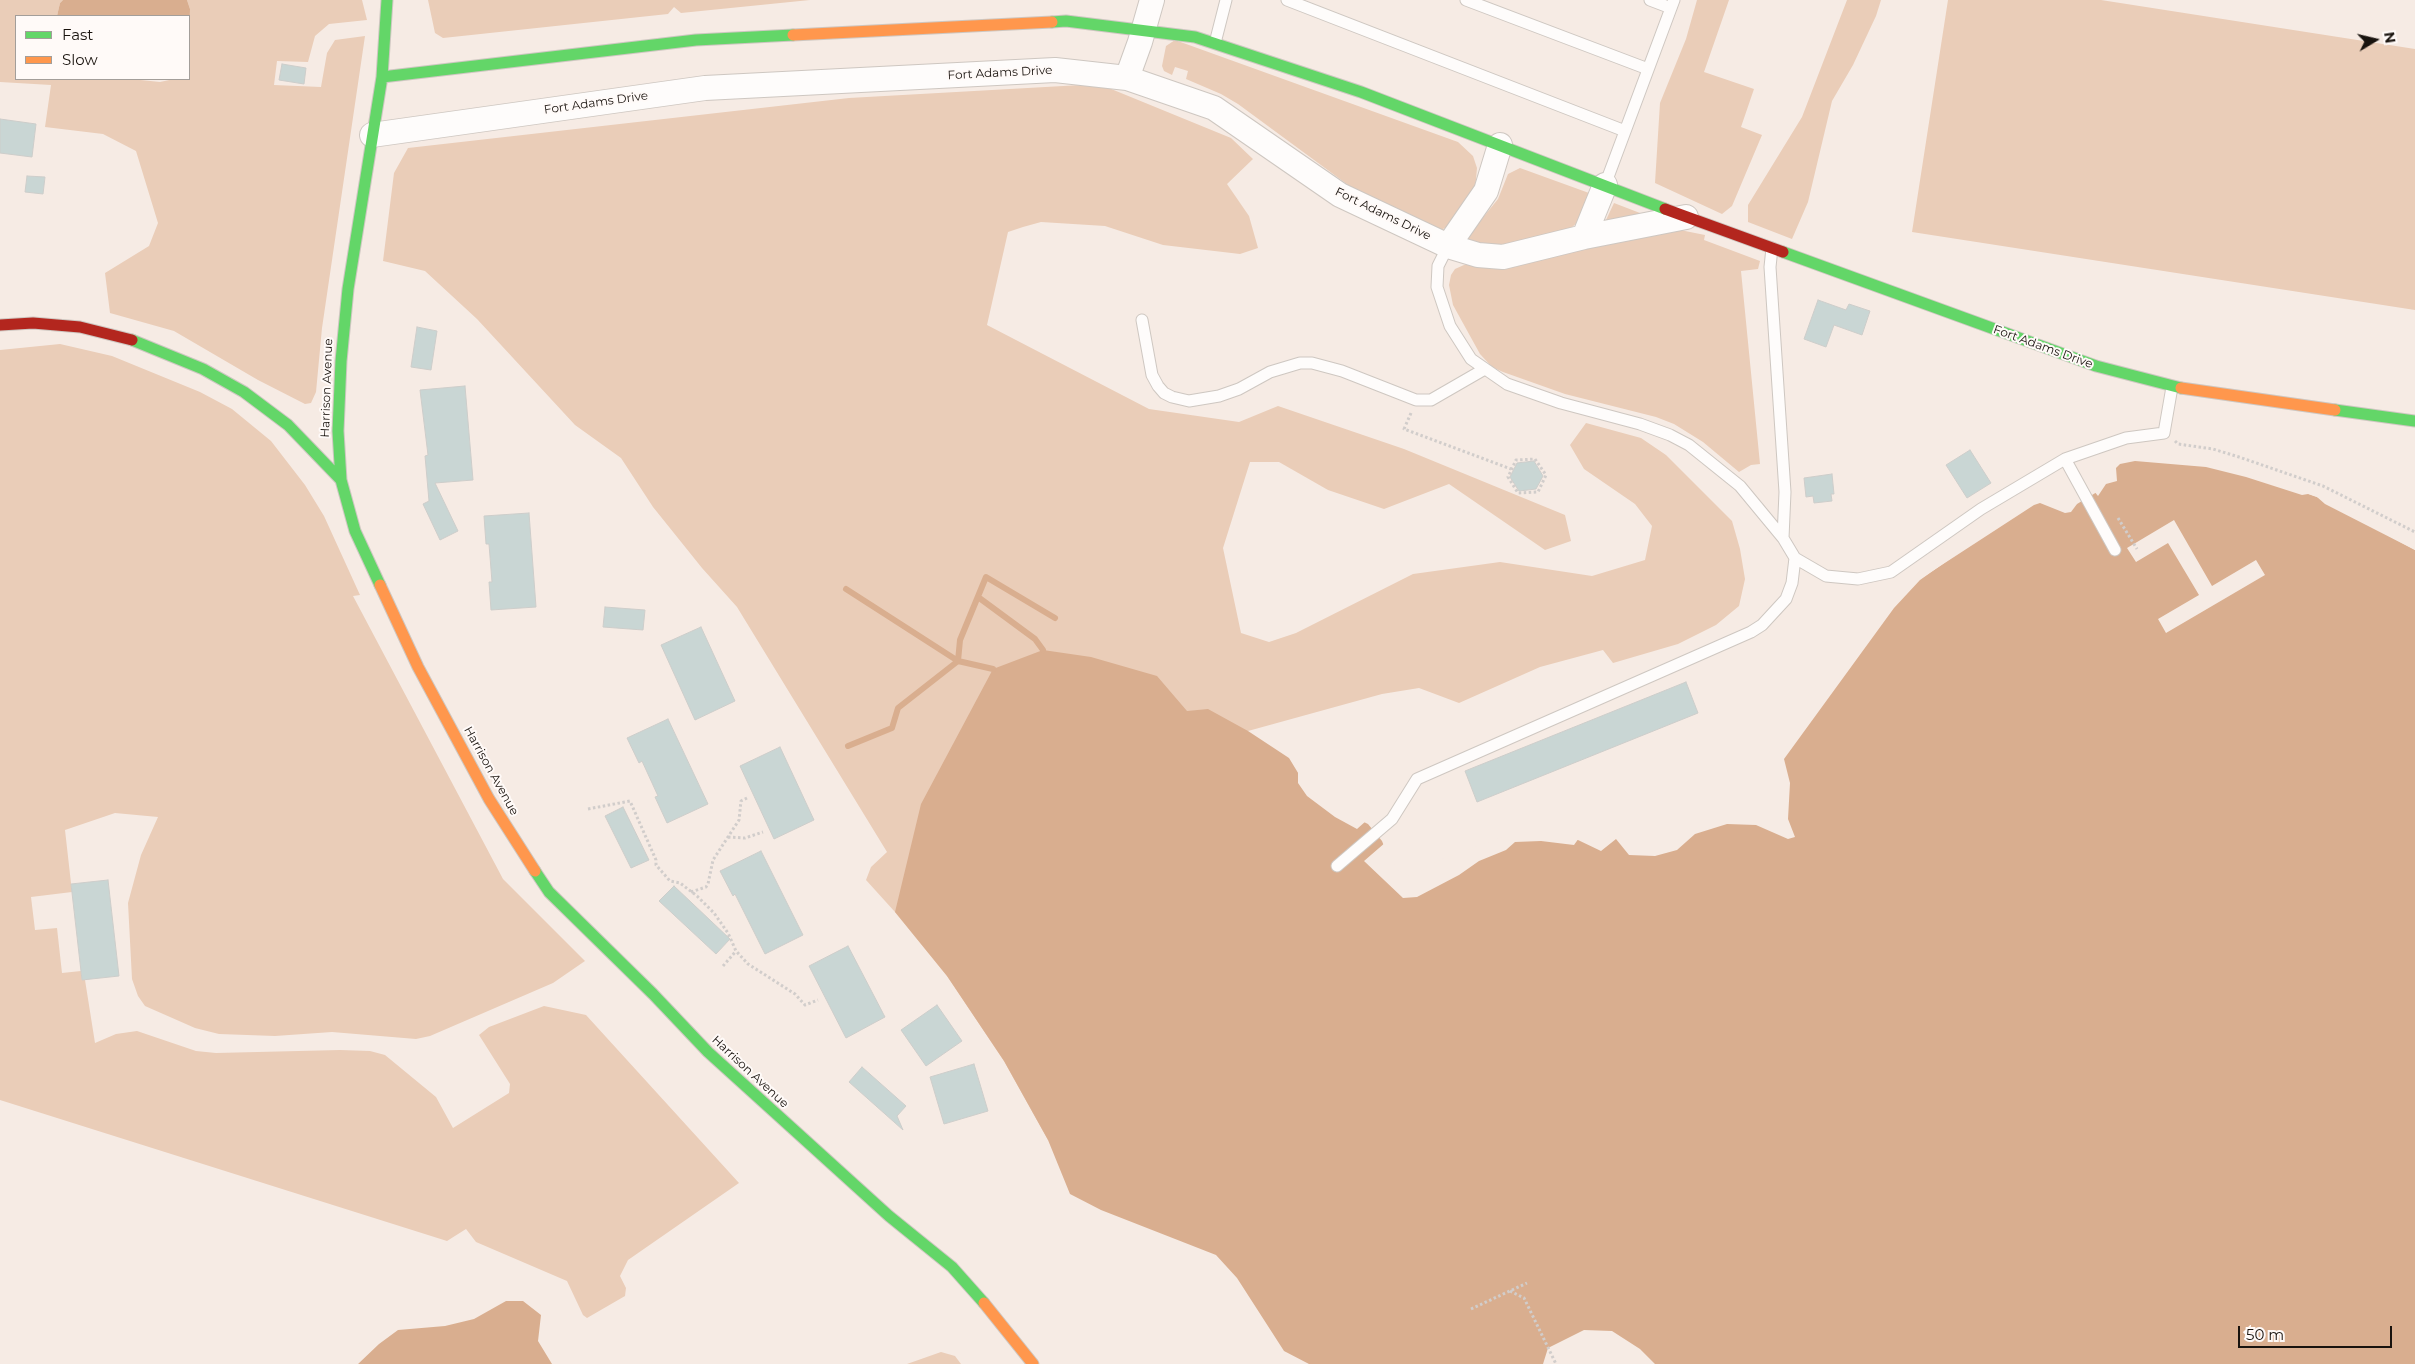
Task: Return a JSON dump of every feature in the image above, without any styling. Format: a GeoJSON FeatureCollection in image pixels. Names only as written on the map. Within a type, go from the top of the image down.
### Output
{"type":"FeatureCollection","features":[{"type":"Feature","properties":{"kind":"street","name":"Harrison Avenue"},"geometry":{"type":"LineString","coordinates":[[387,0],[382,77],[348,289],[341,361],[338,431],[341,480],[355,531],[418,667],[489,799],[549,892],[653,994],[708,1052],[889,1216],[952,1267],[997,1317],[1033,1364]]}},
{"type":"Feature","properties":{"kind":"street"},"geometry":{"type":"LineString","coordinates":[[1127,78],[1152,0]]}},
{"type":"Feature","properties":{"kind":"street","name":"Fort Adams Drive"},"geometry":{"type":"LineString","coordinates":[[382,77],[696,40],[1066,20],[1195,37],[1361,92],[1686,217],[2096,366],[2172,387],[2415,422]]}},
{"type":"Feature","properties":{"kind":"street","name":"Fort Adams Drive"},"geometry":{"type":"LineString","coordinates":[[372,136],[705,88],[1055,70],[1127,78],[1214,108],[1340,195],[1448,246],[1478,255],[1503,256],[1584,237],[1686,217]]}},
{"type":"Feature","properties":{"kind":"street"},"geometry":{"type":"LineString","coordinates":[[1448,246],[1486,191],[1500,145]]}},
{"type":"Feature","properties":{"kind":"street"},"geometry":{"type":"LineString","coordinates":[[1584,237],[1605,185]]}},
{"type":"Feature","properties":{"kind":"street"},"geometry":{"type":"LineString","coordinates":[[0,325],[33,323],[80,327],[130,339],[203,369],[244,392],[288,424],[341,480]]}},
{"type":"Feature","properties":{"kind":"lane"},"geometry":{"type":"LineString","coordinates":[[1215,43],[1226,0]]}},
{"type":"Feature","properties":{"kind":"lane"},"geometry":{"type":"LineString","coordinates":[[1288,0],[1625,131]]}},
{"type":"Feature","properties":{"kind":"lane"},"geometry":{"type":"LineString","coordinates":[[1466,0],[1648,70]]}},
{"type":"Feature","properties":{"kind":"lane"},"geometry":{"type":"LineString","coordinates":[[1605,185],[1672,4],[1650,0]]}},
{"type":"Feature","properties":{"kind":"lane"},"geometry":{"type":"LineString","coordinates":[[1448,246],[1438,266],[1437,287],[1450,326],[1466,354],[1483,370],[1507,384],[1523,390],[1640,424],[1670,435],[1689,445],[1740,486],[1782,538],[1795,558],[1826,576],[1858,580],[1891,572],[1981,509],[2065,459],[2126,438],[2164,433],[2172,387]]}},
{"type":"Feature","properties":{"kind":"lane"},"geometry":{"type":"LineString","coordinates":[[1772,248],[1770,267],[1785,492],[1782,538]]}},
{"type":"Feature","properties":{"kind":"lane"},"geometry":{"type":"LineString","coordinates":[[1142,320],[1152,375],[1164,393],[1188,401],[1219,396],[1239,389],[1270,372],[1289,365],[1312,363],[1353,375],[1416,400],[1432,400],[1483,370]]}},
{"type":"Feature","properties":{"kind":"lane"},"geometry":{"type":"LineString","coordinates":[[2065,459],[2115,550]]}},
{"type":"Feature","properties":{"kind":"lane"},"geometry":{"type":"LineString","coordinates":[[1338,866],[1392,819],[1417,779],[1751,632],[1762,625],[1786,599],[1792,583],[1795,558]]}},
{"type":"Feature","properties":{"kind":"path"},"geometry":{"type":"LineString","coordinates":[[1416,400],[1404,429],[1511,469]]}},
{"type":"Feature","properties":{"kind":"path"},"geometry":{"type":"LineString","coordinates":[[2164,433],[2178,444],[2214,449],[2323,486],[2415,532]]}},
{"type":"Feature","properties":{"kind":"path"},"geometry":{"type":"LineString","coordinates":[[1535,459],[1546,475],[1538,492],[1518,494],[1508,477],[1511,469],[1516,460],[1535,459]]}},
{"type":"Feature","properties":{"kind":"path"},"geometry":{"type":"LineString","coordinates":[[2124,528],[2136,548]]}},
{"type":"Feature","properties":{"kind":"path"},"geometry":{"type":"LineString","coordinates":[[691,892],[706,887],[708,884],[713,860],[739,820],[741,801],[747,798]]}},
{"type":"Feature","properties":{"kind":"path"},"geometry":{"type":"LineString","coordinates":[[588,809],[630,801],[656,860],[656,865],[670,881],[680,884],[714,912],[728,933],[736,951],[748,964],[795,994],[805,1005],[818,1000]]}},
{"type":"Feature","properties":{"kind":"path"},"geometry":{"type":"LineString","coordinates":[[728,837],[745,838],[764,832]]}},
{"type":"Feature","properties":{"kind":"path"},"geometry":{"type":"LineString","coordinates":[[723,966],[736,951]]}},
{"type":"Feature","properties":{"kind":"path"},"geometry":{"type":"LineString","coordinates":[[1471,1309],[1527,1283]]}},
{"type":"Feature","properties":{"kind":"path"},"geometry":{"type":"LineString","coordinates":[[1510,1291],[1524,1298],[1556,1364]]}},
{"type":"Feature","properties":{"kind":"shaded area"},"geometry":{"type":"Polygon","coordinates":[[[0,0],[63,0],[60,3],[57,15],[15,15],[15,80],[141,80],[160,82],[190,80],[190,9],[187,0],[362,0],[367,20],[329,24],[315,36],[308,62],[277,61],[274,85],[321,87],[327,53],[335,40],[365,36],[322,328],[316,392],[311,403],[305,404],[258,380],[174,331],[110,313],[105,273],[149,246],[158,223],[136,151],[103,134],[45,127],[51,85],[0,82],[0,0]]]}},
{"type":"Feature","properties":{"kind":"shaded area"},"geometry":{"type":"Polygon","coordinates":[[[63,0],[187,0],[190,15],[57,15],[60,3],[63,0]]]}},
{"type":"Feature","properties":{"kind":"shaded area"},"geometry":{"type":"Polygon","coordinates":[[[428,0],[810,0],[681,13],[674,7],[668,14],[443,38],[435,33],[428,0]]]}},
{"type":"Feature","properties":{"kind":"shaded area"},"geometry":{"type":"Polygon","coordinates":[[[1697,0],[1729,0],[1704,72],[1754,89],[1741,127],[1762,135],[1732,206],[1722,214],[1655,183],[1660,103],[1686,39],[1697,0]]]}},
{"type":"Feature","properties":{"kind":"shaded area"},"geometry":{"type":"Polygon","coordinates":[[[1847,0],[1881,0],[1876,16],[1853,65],[1832,101],[1808,202],[1792,239],[1748,222],[1748,205],[1802,117],[1847,0]]]}},
{"type":"Feature","properties":{"kind":"shaded area"},"geometry":{"type":"Polygon","coordinates":[[[1948,0],[2101,0],[2415,49],[2415,310],[1912,232],[1948,0]]]}},
{"type":"Feature","properties":{"kind":"shaded area"},"geometry":{"type":"Polygon","coordinates":[[[1175,40],[1458,142],[1473,156],[1477,168],[1475,190],[1448,226],[1443,229],[1438,229],[1363,196],[1238,104],[1221,94],[1186,79],[1188,71],[1175,67],[1172,75],[1164,71],[1162,66],[1166,46],[1175,40]]]}},
{"type":"Feature","properties":{"kind":"shaded area"},"geometry":{"type":"Polygon","coordinates":[[[1099,84],[1231,138],[1253,159],[1227,184],[1249,216],[1258,248],[1240,254],[1163,245],[1105,226],[1041,222],[1023,227],[1008,232],[987,325],[1149,409],[1239,422],[1278,406],[1404,449],[1565,515],[1571,541],[1545,550],[1449,484],[1384,509],[1328,490],[1279,462],[1250,462],[1223,548],[1241,633],[1269,642],[1296,633],[1413,574],[1500,562],[1592,576],[1645,560],[1652,526],[1635,504],[1584,469],[1570,445],[1586,423],[1641,438],[1666,455],[1732,521],[1740,549],[1745,579],[1739,606],[1716,625],[1678,644],[1613,663],[1603,650],[1540,667],[1459,703],[1419,688],[1382,694],[1248,731],[1048,1140],[1004,1061],[947,976],[895,912],[866,880],[871,867],[887,852],[737,607],[702,568],[653,507],[621,458],[575,425],[477,319],[425,271],[383,261],[394,173],[408,148],[849,98],[1099,84]]]}},
{"type":"Feature","properties":{"kind":"shaded area"},"geometry":{"type":"Polygon","coordinates":[[[1520,168],[1589,193],[1579,221],[1570,229],[1506,245],[1492,246],[1469,241],[1468,236],[1498,199],[1508,174],[1520,168]]]}},
{"type":"Feature","properties":{"kind":"shaded area"},"geometry":{"type":"Polygon","coordinates":[[[1614,203],[1653,218],[1606,220],[1614,203]]]}},
{"type":"Feature","properties":{"kind":"shaded area"},"geometry":{"type":"Polygon","coordinates":[[[1675,229],[1705,235],[1704,240],[1760,261],[1758,269],[1741,271],[1760,464],[1751,465],[1739,472],[1703,442],[1674,424],[1656,417],[1565,394],[1492,367],[1480,354],[1453,305],[1449,285],[1451,275],[1455,269],[1464,265],[1675,229]]]}},
{"type":"Feature","properties":{"kind":"shaded area"},"geometry":{"type":"Polygon","coordinates":[[[60,344],[112,356],[200,392],[232,409],[271,441],[305,485],[324,516],[360,595],[353,596],[503,879],[585,961],[553,983],[430,1036],[416,1039],[332,1032],[275,1036],[219,1034],[195,1028],[145,1006],[138,996],[132,979],[128,903],[141,855],[158,817],[115,813],[65,830],[72,892],[31,897],[35,930],[57,928],[62,973],[81,971],[82,980],[85,980],[95,1043],[116,1034],[137,1031],[196,1051],[216,1053],[370,1051],[385,1055],[436,1097],[453,1128],[509,1093],[510,1084],[479,1035],[489,1027],[544,1006],[586,1015],[739,1183],[628,1260],[620,1276],[626,1288],[625,1296],[587,1318],[583,1315],[567,1281],[476,1242],[466,1229],[447,1241],[0,1100],[0,350],[60,344]]]}},
{"type":"Feature","properties":{"kind":"shaded area"},"geometry":{"type":"Polygon","coordinates":[[[2140,456],[2193,458],[2276,482],[2317,497],[2415,550],[2415,1364],[1655,1364],[1640,1349],[1612,1331],[1584,1330],[1548,1348],[1543,1364],[1309,1364],[1284,1351],[1237,1278],[1216,1255],[1101,1210],[1070,1194],[1048,1140],[1004,1061],[947,976],[895,912],[921,804],[993,669],[1043,650],[1091,657],[1157,676],[1187,711],[1208,709],[1248,731],[1289,758],[1306,786],[1341,811],[1368,824],[1382,841],[1394,871],[1411,880],[1508,837],[1578,840],[1601,851],[1616,839],[1629,855],[1655,856],[1677,850],[1695,834],[1727,824],[1756,825],[1788,839],[1795,837],[1788,819],[1790,783],[1784,759],[1894,608],[1920,580],[1995,527],[2039,500],[2064,506],[2077,504],[2097,492],[2111,475],[2116,462],[2140,456]]]}},
{"type":"Feature","properties":{"kind":"shaded area"},"geometry":{"type":"Polygon","coordinates":[[[506,1301],[523,1301],[541,1315],[538,1341],[552,1364],[358,1364],[379,1344],[398,1330],[445,1326],[474,1319],[506,1301]]]}},
{"type":"Feature","properties":{"kind":"shaded area"},"geometry":{"type":"Polygon","coordinates":[[[941,1352],[955,1356],[961,1364],[907,1364],[941,1352]]]}},
{"type":"Feature","properties":{"kind":"pier"},"geometry":{"type":"Polygon","coordinates":[[[2140,454],[2193,456],[2276,479],[2319,495],[2415,547],[2415,550],[2325,504],[2317,497],[2308,494],[2302,495],[2246,477],[2206,467],[2135,461],[2120,464],[2116,468],[2117,481],[2106,484],[2098,496],[2094,491],[2097,477],[2110,473],[2115,460],[2140,454]]]}},
{"type":"Feature","properties":{"kind":"pier"},"geometry":{"type":"Polygon","coordinates":[[[2038,498],[2064,504],[2076,502],[2077,504],[2071,512],[2065,513],[2040,503],[2034,505],[1914,583],[1994,525],[2038,498]]]}},
{"type":"Feature","properties":{"kind":"pier"},"geometry":{"type":"Polygon","coordinates":[[[2174,520],[2212,586],[2256,560],[2265,575],[2166,633],[2158,619],[2199,595],[2168,543],[2136,562],[2127,548],[2174,520]]]}},
{"type":"Feature","properties":{"kind":"pier"},"geometry":{"type":"Polygon","coordinates":[[[1300,772],[1307,785],[1343,809],[1366,821],[1357,829],[1335,817],[1307,796],[1298,783],[1298,773],[1300,772]]]}},
{"type":"Feature","properties":{"kind":"pier"},"geometry":{"type":"Polygon","coordinates":[[[1508,835],[1575,835],[1579,838],[1574,845],[1541,841],[1515,842],[1506,850],[1479,861],[1459,875],[1417,897],[1403,898],[1364,861],[1386,842],[1396,869],[1411,877],[1437,861],[1508,835]]]}},
{"type":"Feature","properties":{"kind":"building"},"geometry":{"type":"Polygon","coordinates":[[[282,64],[306,68],[304,84],[279,80],[282,64]]]}},
{"type":"Feature","properties":{"kind":"building"},"geometry":{"type":"Polygon","coordinates":[[[0,119],[36,124],[32,157],[0,153],[0,119]]]}},
{"type":"Feature","properties":{"kind":"building"},"geometry":{"type":"Polygon","coordinates":[[[27,176],[45,177],[43,194],[25,192],[27,176]]]}},
{"type":"Feature","properties":{"kind":"building"},"geometry":{"type":"Polygon","coordinates":[[[1818,300],[1846,310],[1849,304],[1870,311],[1862,335],[1834,325],[1826,347],[1804,339],[1818,300]]]}},
{"type":"Feature","properties":{"kind":"building"},"geometry":{"type":"Polygon","coordinates":[[[417,327],[437,331],[431,370],[411,367],[417,327]]]}},
{"type":"Feature","properties":{"kind":"building"},"geometry":{"type":"Polygon","coordinates":[[[465,386],[473,480],[435,483],[458,531],[440,540],[423,504],[429,501],[425,456],[428,455],[420,390],[465,386]]]}},
{"type":"Feature","properties":{"kind":"building"},"geometry":{"type":"Polygon","coordinates":[[[1970,450],[1991,483],[1967,498],[1946,465],[1970,450]]]}},
{"type":"Feature","properties":{"kind":"building"},"geometry":{"type":"Polygon","coordinates":[[[1534,461],[1543,476],[1536,489],[1519,491],[1510,477],[1517,463],[1534,461]]]}},
{"type":"Feature","properties":{"kind":"building"},"geometry":{"type":"Polygon","coordinates":[[[1832,474],[1834,494],[1831,494],[1832,501],[1814,503],[1813,496],[1806,497],[1804,478],[1832,474]]]}},
{"type":"Feature","properties":{"kind":"building"},"geometry":{"type":"Polygon","coordinates":[[[529,513],[536,607],[491,610],[489,582],[492,582],[489,544],[486,544],[484,516],[529,513]]]}},
{"type":"Feature","properties":{"kind":"building"},"geometry":{"type":"Polygon","coordinates":[[[605,607],[645,610],[643,630],[603,627],[605,607]]]}},
{"type":"Feature","properties":{"kind":"building"},"geometry":{"type":"Polygon","coordinates":[[[701,627],[735,701],[695,720],[661,645],[701,627]]]}},
{"type":"Feature","properties":{"kind":"building"},"geometry":{"type":"Polygon","coordinates":[[[1686,682],[1698,713],[1477,802],[1465,771],[1686,682]]]}},
{"type":"Feature","properties":{"kind":"building"},"geometry":{"type":"Polygon","coordinates":[[[668,719],[708,804],[667,823],[655,797],[658,796],[642,761],[639,763],[627,738],[668,719]]]}},
{"type":"Feature","properties":{"kind":"building"},"geometry":{"type":"Polygon","coordinates":[[[780,747],[814,820],[774,839],[740,766],[780,747]]]}},
{"type":"Feature","properties":{"kind":"building"},"geometry":{"type":"Polygon","coordinates":[[[623,807],[649,860],[631,868],[605,816],[623,807]]]}},
{"type":"Feature","properties":{"kind":"building"},"geometry":{"type":"Polygon","coordinates":[[[761,851],[803,935],[765,954],[735,894],[733,896],[720,871],[761,851]]]}},
{"type":"Feature","properties":{"kind":"building"},"geometry":{"type":"Polygon","coordinates":[[[108,880],[119,976],[82,980],[71,884],[108,880]]]}},
{"type":"Feature","properties":{"kind":"building"},"geometry":{"type":"Polygon","coordinates":[[[674,886],[730,939],[716,954],[659,901],[674,886]]]}},
{"type":"Feature","properties":{"kind":"building"},"geometry":{"type":"Polygon","coordinates":[[[848,946],[885,1017],[846,1038],[809,966],[848,946]]]}},
{"type":"Feature","properties":{"kind":"building"},"geometry":{"type":"Polygon","coordinates":[[[937,1005],[962,1041],[926,1066],[901,1030],[937,1005]]]}},
{"type":"Feature","properties":{"kind":"building"},"geometry":{"type":"Polygon","coordinates":[[[974,1064],[988,1111],[944,1124],[930,1077],[974,1064]]]}},
{"type":"Feature","properties":{"kind":"building"},"geometry":{"type":"Polygon","coordinates":[[[862,1067],[906,1106],[897,1116],[903,1130],[849,1082],[862,1067]]]}},
{"type":"Feature","properties":{"kind":"waterway"},"geometry":{"type":"LineString","coordinates":[[848,746],[892,728],[898,708],[958,661],[960,640],[986,577],[1055,618]]}},
{"type":"Feature","properties":{"kind":"waterway"},"geometry":{"type":"LineString","coordinates":[[846,589],[958,661],[993,669]]}},
{"type":"Feature","properties":{"kind":"waterway"},"geometry":{"type":"LineString","coordinates":[[978,597],[1035,639],[1043,650]]}},
{"type":"Feature","properties":{"kind":"traffic: fast"},"geometry":{"type":"LineString","coordinates":[[380,585],[355,531],[341,480],[338,431],[341,361],[348,289],[382,77],[387,0]]}},
{"type":"Feature","properties":{"kind":"traffic: fast"},"geometry":{"type":"LineString","coordinates":[[1052,22],[1066,21],[1195,37],[1361,92],[1665,209]]}},
{"type":"Feature","properties":{"kind":"traffic: fast"},"geometry":{"type":"LineString","coordinates":[[382,77],[696,40],[793,35]]}},
{"type":"Feature","properties":{"kind":"traffic: fast"},"geometry":{"type":"LineString","coordinates":[[1783,252],[2096,366],[2181,388]]}},
{"type":"Feature","properties":{"kind":"traffic: fast"},"geometry":{"type":"LineString","coordinates":[[132,340],[203,369],[244,392],[288,425],[341,480]]}},
{"type":"Feature","properties":{"kind":"traffic: fast"},"geometry":{"type":"LineString","coordinates":[[2335,410],[2415,421]]}},
{"type":"Feature","properties":{"kind":"traffic: fast"},"geometry":{"type":"LineString","coordinates":[[535,871],[549,892],[653,994],[708,1052],[889,1216],[952,1267],[984,1303]]}},
{"type":"Feature","properties":{"kind":"traffic: slow"},"geometry":{"type":"LineString","coordinates":[[793,35],[1052,22]]}},
{"type":"Feature","properties":{"kind":"traffic: slow"},"geometry":{"type":"LineString","coordinates":[[2181,388],[2335,410]]}},
{"type":"Feature","properties":{"kind":"traffic: slow"},"geometry":{"type":"LineString","coordinates":[[380,585],[418,667],[489,799],[535,871]]}},
{"type":"Feature","properties":{"kind":"traffic: slow"},"geometry":{"type":"LineString","coordinates":[[984,1303],[1033,1364]]}},
{"type":"Feature","properties":{"kind":"traffic: jam"},"geometry":{"type":"LineString","coordinates":[[1665,209],[1783,252]]}},
{"type":"Feature","properties":{"kind":"traffic: jam"},"geometry":{"type":"LineString","coordinates":[[0,325],[33,323],[80,327],[132,340]]}}]}
